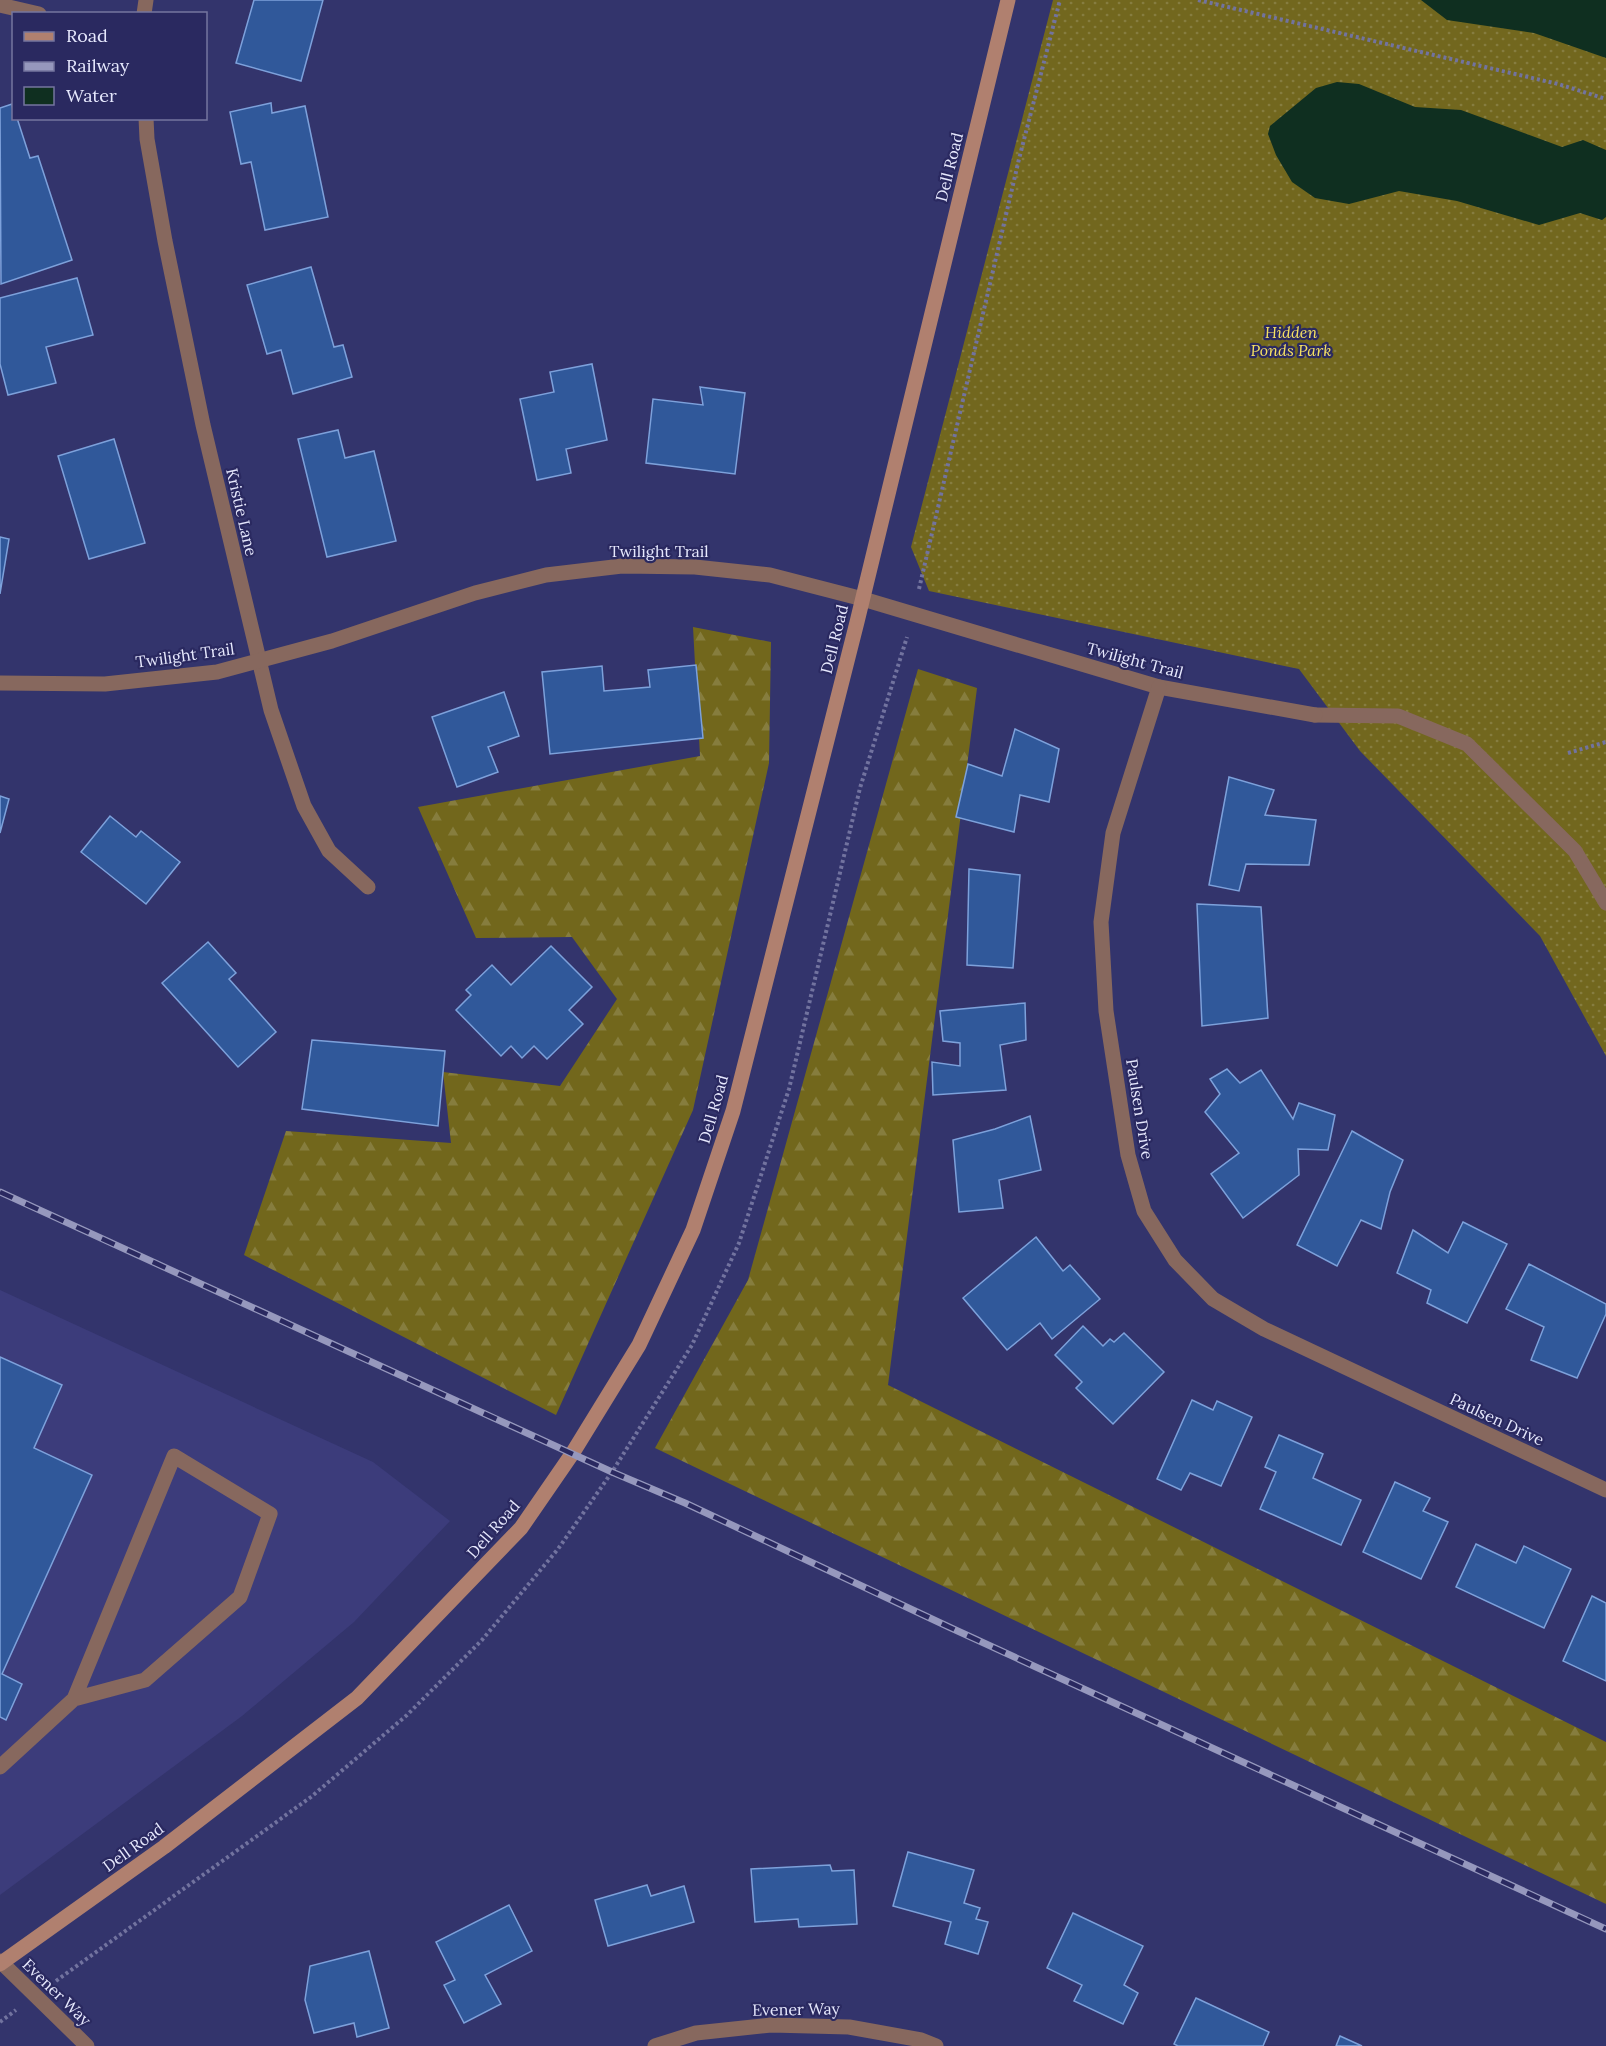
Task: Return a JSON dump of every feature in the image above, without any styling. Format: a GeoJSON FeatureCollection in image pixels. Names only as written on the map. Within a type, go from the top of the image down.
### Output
{"type":"FeatureCollection","features":[{"type":"Feature","properties":{"kind":"street","name":"Dell Road"},"geometry":{"type":"LineString","coordinates":[[0,1963],[164,1847],[357,1698],[521,1528],[572,1454],[639,1344],[693,1230],[733,1112],[862,599],[1008,0]]}},
{"type":"Feature","properties":{"kind":"street"},"geometry":{"type":"LineString","coordinates":[[0,5],[30,12]]}},
{"type":"Feature","properties":{"kind":"street","name":"Kristie Lane"},"geometry":{"type":"LineString","coordinates":[[146,120],[147,139],[165,241],[201,414],[271,710],[304,806],[329,851],[368,886]]}},
{"type":"Feature","properties":{"kind":"street","name":"Twilight Trail"},"geometry":{"type":"LineString","coordinates":[[0,683],[105,684],[217,672],[332,641],[475,592],[546,575],[622,566],[695,567],[770,575],[862,599],[1159,687],[1315,715],[1398,716],[1467,744],[1575,852],[1606,903]]}},
{"type":"Feature","properties":{"kind":"street","name":"Paulsen Drive"},"geometry":{"type":"LineString","coordinates":[[1159,687],[1113,833],[1101,922],[1106,1011],[1128,1155],[1144,1210],[1175,1260],[1213,1299],[1264,1329],[1606,1490]]}},
{"type":"Feature","properties":{"kind":"street"},"geometry":{"type":"LineString","coordinates":[[0,1767],[74,1699],[174,1456],[270,1514],[240,1597],[145,1680],[74,1699]]}},
{"type":"Feature","properties":{"kind":"street","name":"Evener Way"},"geometry":{"type":"LineString","coordinates":[[0,1963],[87,2046]]}},
{"type":"Feature","properties":{"kind":"street","name":"Evener Way"},"geometry":{"type":"LineString","coordinates":[[656,2046],[696,2033],[771,2025],[849,2027],[921,2040],[936,2046]]}},
{"type":"Feature","properties":{"kind":"path"},"geometry":{"type":"LineString","coordinates":[[0,2022],[311,1797],[407,1716],[482,1640],[558,1549],[612,1472],[692,1345],[739,1243],[789,1089],[860,789],[913,614],[929,551],[1019,159],[1060,0]]}},
{"type":"Feature","properties":{"kind":"path"},"geometry":{"type":"LineString","coordinates":[[1198,0],[1558,84],[1606,99]]}},
{"type":"Feature","properties":{"kind":"path"},"geometry":{"type":"LineString","coordinates":[[1568,753],[1606,742]]}},
{"type":"Feature","properties":{"kind":"shaded area"},"geometry":{"type":"Polygon","coordinates":[[[0,1290],[373,1462],[450,1521],[354,1622],[242,1716],[0,1895],[0,1290]]]}},
{"type":"Feature","properties":{"kind":"green space","name":"Hidden Ponds Park"},"geometry":{"type":"Polygon","coordinates":[[[1053,0],[1606,0],[1606,1056],[1540,936],[1360,751],[1299,669],[929,591],[911,547],[1053,0]]]}},
{"type":"Feature","properties":{"kind":"green space"},"geometry":{"type":"Polygon","coordinates":[[[693,627],[771,642],[769,763],[693,1110],[556,1415],[244,1255],[286,1131],[451,1143],[443,1072],[560,1086],[617,999],[572,937],[476,938],[418,807],[700,756],[693,627]]]}},
{"type":"Feature","properties":{"kind":"green space"},"geometry":{"type":"Polygon","coordinates":[[[918,669],[977,688],[888,1385],[1606,1742],[1606,1904],[655,1448],[748,1280],[918,669]]]}},
{"type":"Feature","properties":{"kind":"water"},"geometry":{"type":"Polygon","coordinates":[[[1421,0],[1606,0],[1606,58],[1534,33],[1447,20],[1421,0]]]}},
{"type":"Feature","properties":{"kind":"water"},"geometry":{"type":"Polygon","coordinates":[[[1337,82],[1359,84],[1415,107],[1461,110],[1562,147],[1583,140],[1606,150],[1606,217],[1602,220],[1580,213],[1539,225],[1457,201],[1399,191],[1349,204],[1315,198],[1292,182],[1276,155],[1268,134],[1270,126],[1316,88],[1337,82]]]}},
{"type":"Feature","properties":{"kind":"building"},"geometry":{"type":"Polygon","coordinates":[[[254,0],[323,0],[301,81],[236,63],[254,0]]]}},
{"type":"Feature","properties":{"kind":"building"},"geometry":{"type":"Polygon","coordinates":[[[271,103],[272,113],[305,106],[328,217],[265,230],[251,162],[241,164],[230,112],[271,103]]]}},
{"type":"Feature","properties":{"kind":"building"},"geometry":{"type":"Polygon","coordinates":[[[12,104],[12,120],[18,120],[30,158],[38,156],[72,260],[1,284],[0,108],[12,104]]]}},
{"type":"Feature","properties":{"kind":"building"},"geometry":{"type":"Polygon","coordinates":[[[311,267],[334,347],[343,345],[352,377],[293,394],[281,350],[267,354],[247,285],[311,267]]]}},
{"type":"Feature","properties":{"kind":"building"},"geometry":{"type":"Polygon","coordinates":[[[77,278],[93,335],[46,347],[56,383],[8,395],[0,364],[0,298],[77,278]]]}},
{"type":"Feature","properties":{"kind":"building"},"geometry":{"type":"Polygon","coordinates":[[[592,364],[607,440],[566,449],[571,473],[537,480],[520,399],[554,392],[550,372],[592,364]]]}},
{"type":"Feature","properties":{"kind":"building"},"geometry":{"type":"Polygon","coordinates":[[[700,387],[745,393],[735,474],[646,463],[653,399],[703,405],[700,387]]]}},
{"type":"Feature","properties":{"kind":"building"},"geometry":{"type":"Polygon","coordinates":[[[338,430],[345,458],[374,451],[396,541],[327,557],[298,439],[338,430]]]}},
{"type":"Feature","properties":{"kind":"building"},"geometry":{"type":"Polygon","coordinates":[[[114,439],[145,543],[89,559],[58,456],[114,439]]]}},
{"type":"Feature","properties":{"kind":"building"},"geometry":{"type":"Polygon","coordinates":[[[0,537],[9,539],[0,594],[0,537]]]}},
{"type":"Feature","properties":{"kind":"building"},"geometry":{"type":"Polygon","coordinates":[[[696,665],[703,738],[550,754],[542,672],[602,666],[604,691],[650,687],[648,670],[696,665]]]}},
{"type":"Feature","properties":{"kind":"building"},"geometry":{"type":"Polygon","coordinates":[[[504,692],[519,736],[488,747],[498,772],[457,787],[432,717],[504,692]]]}},
{"type":"Feature","properties":{"kind":"building"},"geometry":{"type":"Polygon","coordinates":[[[1015,729],[1059,749],[1049,802],[1020,795],[1014,832],[956,817],[968,764],[1002,776],[1015,729]]]}},
{"type":"Feature","properties":{"kind":"building"},"geometry":{"type":"Polygon","coordinates":[[[1229,777],[1274,790],[1265,815],[1316,820],[1309,865],[1246,864],[1239,891],[1209,885],[1229,777]]]}},
{"type":"Feature","properties":{"kind":"building"},"geometry":{"type":"Polygon","coordinates":[[[0,796],[9,799],[0,833],[0,796]]]}},
{"type":"Feature","properties":{"kind":"building"},"geometry":{"type":"Polygon","coordinates":[[[110,816],[136,837],[141,831],[180,862],[146,904],[81,852],[110,816]]]}},
{"type":"Feature","properties":{"kind":"building"},"geometry":{"type":"Polygon","coordinates":[[[969,869],[1020,875],[1013,968],[967,965],[969,869]]]}},
{"type":"Feature","properties":{"kind":"building"},"geometry":{"type":"Polygon","coordinates":[[[1197,904],[1261,907],[1268,1018],[1202,1026],[1197,904]]]}},
{"type":"Feature","properties":{"kind":"building"},"geometry":{"type":"Polygon","coordinates":[[[208,942],[236,973],[229,979],[276,1032],[238,1067],[162,983],[208,942]]]}},
{"type":"Feature","properties":{"kind":"building"},"geometry":{"type":"Polygon","coordinates":[[[551,946],[592,987],[569,1010],[583,1024],[547,1059],[534,1046],[522,1058],[511,1046],[501,1056],[456,1010],[471,995],[466,990],[492,965],[511,985],[551,946]]]}},
{"type":"Feature","properties":{"kind":"building"},"geometry":{"type":"Polygon","coordinates":[[[1025,1003],[1026,1040],[1000,1045],[1006,1090],[933,1095],[932,1062],[960,1066],[960,1043],[943,1041],[940,1011],[1025,1003]]]}},
{"type":"Feature","properties":{"kind":"building"},"geometry":{"type":"Polygon","coordinates":[[[312,1040],[445,1051],[438,1126],[302,1109],[312,1040]]]}},
{"type":"Feature","properties":{"kind":"building"},"geometry":{"type":"Polygon","coordinates":[[[1227,1069],[1240,1083],[1261,1070],[1293,1119],[1299,1103],[1335,1115],[1328,1150],[1298,1149],[1299,1175],[1243,1218],[1211,1174],[1239,1153],[1205,1112],[1220,1094],[1210,1079],[1227,1069]]]}},
{"type":"Feature","properties":{"kind":"building"},"geometry":{"type":"Polygon","coordinates":[[[1030,1116],[1041,1170],[999,1180],[1003,1208],[959,1212],[953,1140],[995,1129],[1030,1116]]]}},
{"type":"Feature","properties":{"kind":"building"},"geometry":{"type":"Polygon","coordinates":[[[1352,1131],[1403,1160],[1390,1192],[1381,1229],[1361,1220],[1337,1266],[1297,1245],[1352,1131]]]}},
{"type":"Feature","properties":{"kind":"building"},"geometry":{"type":"Polygon","coordinates":[[[1463,1222],[1507,1244],[1467,1323],[1427,1303],[1431,1290],[1397,1273],[1413,1230],[1448,1253],[1463,1222]]]}},
{"type":"Feature","properties":{"kind":"building"},"geometry":{"type":"Polygon","coordinates":[[[1036,1237],[1063,1271],[1070,1265],[1100,1299],[1052,1339],[1040,1323],[1007,1350],[963,1298],[1036,1237]]]}},
{"type":"Feature","properties":{"kind":"building"},"geometry":{"type":"Polygon","coordinates":[[[1529,1264],[1606,1304],[1606,1314],[1577,1378],[1531,1360],[1544,1327],[1506,1309],[1529,1264]]]}},
{"type":"Feature","properties":{"kind":"building"},"geometry":{"type":"Polygon","coordinates":[[[1083,1326],[1103,1346],[1110,1339],[1114,1342],[1124,1333],[1164,1372],[1113,1424],[1076,1388],[1082,1382],[1055,1355],[1083,1326]]]}},
{"type":"Feature","properties":{"kind":"building"},"geometry":{"type":"Polygon","coordinates":[[[0,1357],[62,1385],[34,1448],[92,1475],[2,1674],[22,1684],[6,1720],[0,1717],[0,1357]]]}},
{"type":"Feature","properties":{"kind":"building"},"geometry":{"type":"Polygon","coordinates":[[[1192,1400],[1213,1410],[1217,1401],[1252,1417],[1221,1486],[1190,1473],[1181,1490],[1157,1479],[1192,1400]]]}},
{"type":"Feature","properties":{"kind":"building"},"geometry":{"type":"Polygon","coordinates":[[[1279,1435],[1323,1454],[1313,1478],[1361,1500],[1341,1545],[1260,1509],[1276,1472],[1265,1467],[1279,1435]]]}},
{"type":"Feature","properties":{"kind":"building"},"geometry":{"type":"Polygon","coordinates":[[[1395,1482],[1430,1498],[1423,1511],[1448,1522],[1421,1579],[1363,1552],[1395,1482]]]}},
{"type":"Feature","properties":{"kind":"building"},"geometry":{"type":"Polygon","coordinates":[[[1476,1544],[1516,1563],[1524,1546],[1571,1569],[1544,1628],[1456,1587],[1476,1544]]]}},
{"type":"Feature","properties":{"kind":"building"},"geometry":{"type":"Polygon","coordinates":[[[1592,1596],[1606,1603],[1606,1681],[1563,1661],[1592,1596]]]}},
{"type":"Feature","properties":{"kind":"building"},"geometry":{"type":"Polygon","coordinates":[[[908,1852],[974,1870],[964,1903],[980,1908],[976,1919],[988,1922],[978,1954],[945,1944],[951,1922],[893,1906],[908,1852]]]}},
{"type":"Feature","properties":{"kind":"building"},"geometry":{"type":"Polygon","coordinates":[[[830,1865],[832,1871],[854,1870],[857,1924],[799,1927],[798,1919],[755,1922],[751,1869],[830,1865]]]}},
{"type":"Feature","properties":{"kind":"building"},"geometry":{"type":"Polygon","coordinates":[[[647,1885],[651,1896],[684,1886],[694,1922],[608,1946],[595,1900],[647,1885]]]}},
{"type":"Feature","properties":{"kind":"building"},"geometry":{"type":"Polygon","coordinates":[[[509,1905],[532,1951],[485,1975],[501,2004],[464,2023],[444,1985],[455,1980],[436,1942],[509,1905]]]}},
{"type":"Feature","properties":{"kind":"building"},"geometry":{"type":"Polygon","coordinates":[[[1073,1913],[1143,1946],[1124,1985],[1138,1993],[1123,2024],[1074,2001],[1082,1985],[1047,1968],[1073,1913]]]}},
{"type":"Feature","properties":{"kind":"building"},"geometry":{"type":"Polygon","coordinates":[[[369,1951],[389,2028],[357,2037],[354,2023],[314,2033],[305,2000],[310,1966],[369,1951]]]}},
{"type":"Feature","properties":{"kind":"building"},"geometry":{"type":"Polygon","coordinates":[[[1196,1998],[1269,2032],[1263,2046],[1178,2046],[1174,2044],[1196,1998]]]}},
{"type":"Feature","properties":{"kind":"building"},"geometry":{"type":"Polygon","coordinates":[[[1340,2036],[1362,2046],[1336,2046],[1340,2036]]]}},
{"type":"Feature","properties":{"kind":"railway"},"geometry":{"type":"LineString","coordinates":[[0,1192],[612,1472],[685,1503],[1606,1929]]}}]}
